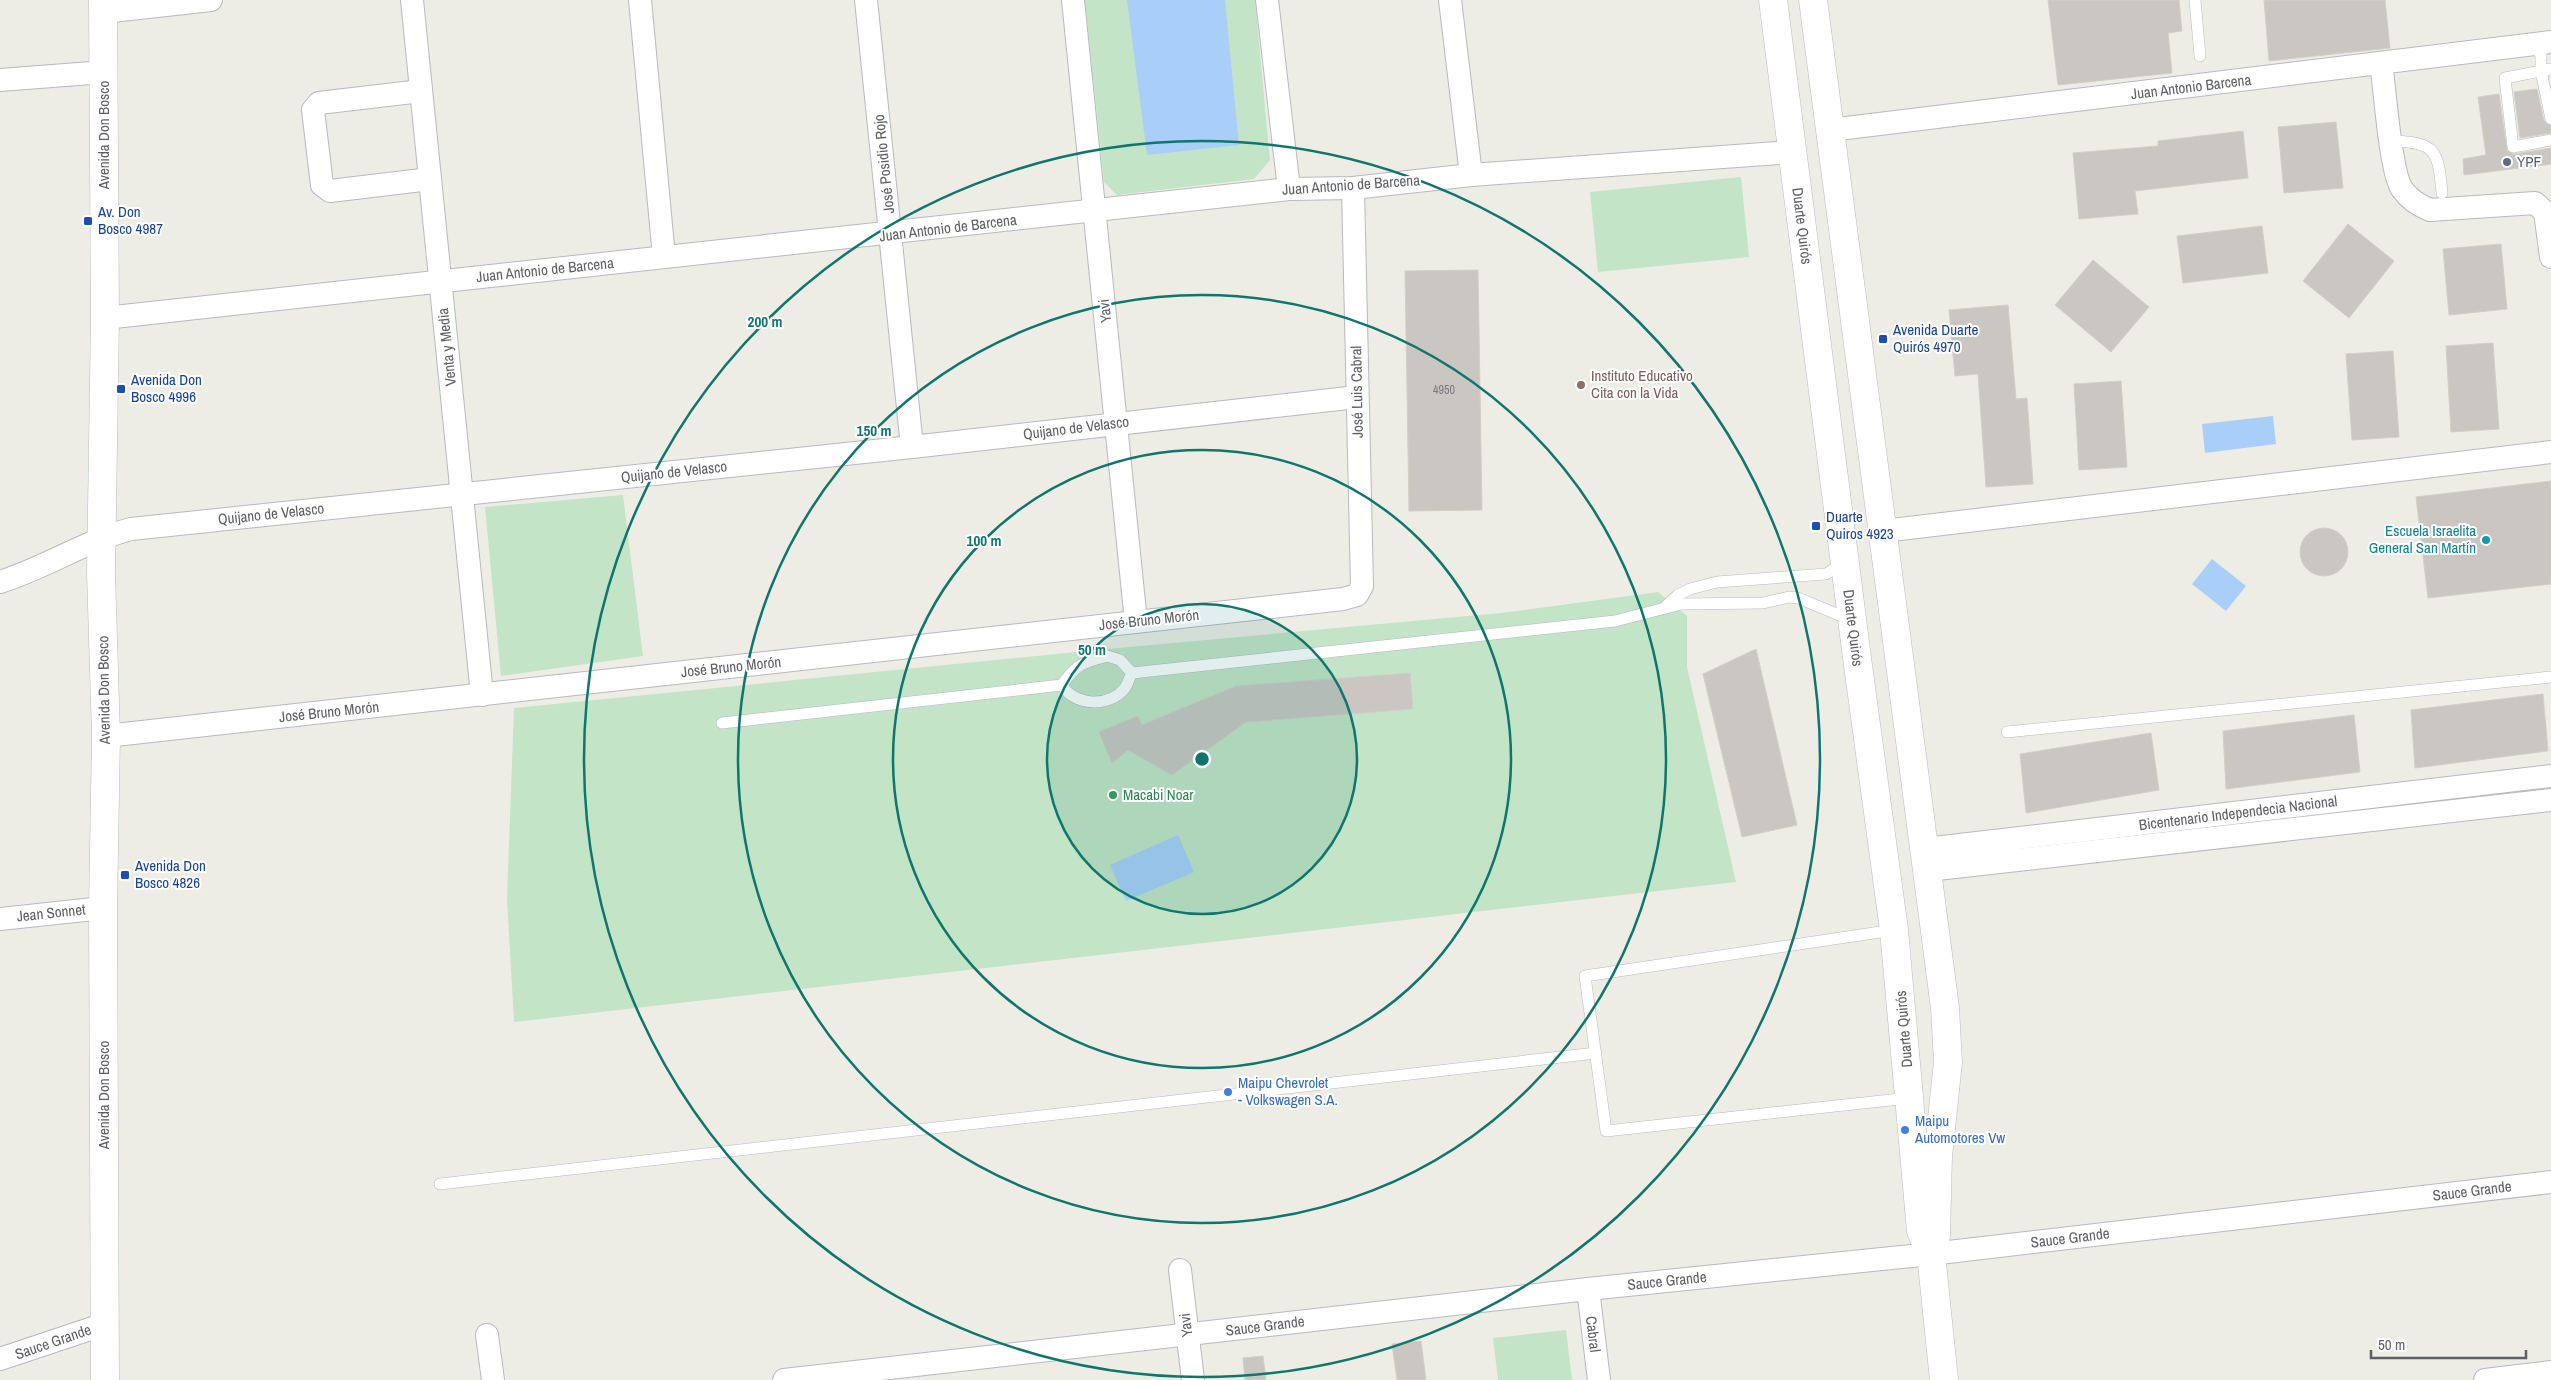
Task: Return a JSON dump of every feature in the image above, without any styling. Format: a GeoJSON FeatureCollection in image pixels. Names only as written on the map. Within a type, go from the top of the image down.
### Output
{"type":"FeatureCollection","features":[{"type":"Feature","properties":{"kind":"main road","name":"Duarte Quirós"},"geometry":{"type":"LineString","coordinates":[[1773,0],[1852,621],[1894,930],[1921,1231],[1931,1254],[1944,1380]]}},
{"type":"Feature","properties":{"kind":"main road","name":"Duarte Quirós"},"geometry":{"type":"LineString","coordinates":[[1813,0],[1945,1008],[1948,1062],[1938,1156],[1938,1229],[1931,1254]]}},
{"type":"Feature","properties":{"kind":"main road","name":"Avenida Don Bosco"},"geometry":{"type":"LineString","coordinates":[[103,6],[105,318],[101,573],[106,736],[103,908],[105,1380]]}},
{"type":"Feature","properties":{"kind":"street"},"geometry":{"type":"LineString","coordinates":[[103,6],[211,0]]}},
{"type":"Feature","properties":{"kind":"street","name":"Venta y Media"},"geometry":{"type":"LineString","coordinates":[[412,0],[482,695]]}},
{"type":"Feature","properties":{"kind":"street"},"geometry":{"type":"LineString","coordinates":[[640,0],[664,257]]}},
{"type":"Feature","properties":{"kind":"street","name":"José Posidio Rojo"},"geometry":{"type":"LineString","coordinates":[[866,0],[912,447]]}},
{"type":"Feature","properties":{"kind":"street","name":"Yavi"},"geometry":{"type":"LineString","coordinates":[[1073,0],[1136,622]]}},
{"type":"Feature","properties":{"kind":"street"},"geometry":{"type":"LineString","coordinates":[[1267,0],[1289,189]]}},
{"type":"Feature","properties":{"kind":"street"},"geometry":{"type":"LineString","coordinates":[[1450,0],[1471,175]]}},
{"type":"Feature","properties":{"kind":"street","name":"Juan Antonio Barcena"},"geometry":{"type":"LineString","coordinates":[[1830,130],[2543,44]]}},
{"type":"Feature","properties":{"kind":"street"},"geometry":{"type":"LineString","coordinates":[[2381,64],[2391,141],[2402,189],[2420,206],[2430,210],[2535,203],[2545,212],[2551,257]]}},
{"type":"Feature","properties":{"kind":"street"},"geometry":{"type":"LineString","coordinates":[[0,80],[104,72]]}},
{"type":"Feature","properties":{"kind":"street"},"geometry":{"type":"LineString","coordinates":[[421,91],[320,103],[313,110],[322,185],[330,191],[430,179]]}},
{"type":"Feature","properties":{"kind":"street","name":"Juan Antonio de Barcena"},"geometry":{"type":"LineString","coordinates":[[105,318],[664,257],[891,235],[1289,189],[1353,188],[1471,175],[1792,152]]}},
{"type":"Feature","properties":{"kind":"street","name":"José Luis Cabral"},"geometry":{"type":"LineString","coordinates":[[1353,188],[1362,586],[1357,595]]}},
{"type":"Feature","properties":{"kind":"street","name":"Quijano de Velasco"},"geometry":{"type":"LineString","coordinates":[[0,582],[20,576],[103,538],[131,529],[912,447],[1357,397]]}},
{"type":"Feature","properties":{"kind":"street"},"geometry":{"type":"LineString","coordinates":[[1883,530],[2551,452]]}},
{"type":"Feature","properties":{"kind":"street","name":"José Bruno Morón"},"geometry":{"type":"LineString","coordinates":[[106,736],[1343,600],[1357,595]]}},
{"type":"Feature","properties":{"kind":"street","name":"Bicentenario Independecia Nacional"},"geometry":{"type":"LineString","coordinates":[[1927,859],[2551,776]]}},
{"type":"Feature","properties":{"kind":"street","name":"Bicentenario Independecia Nacional"},"geometry":{"type":"LineString","coordinates":[[1927,859],[2551,800]]}},
{"type":"Feature","properties":{"kind":"street","name":"Jean Sonnet"},"geometry":{"type":"LineString","coordinates":[[0,919],[103,908]]}},
{"type":"Feature","properties":{"kind":"street","name":"Sauce Grande"},"geometry":{"type":"LineString","coordinates":[[784,1380],[1588,1289],[1931,1254],[2551,1182]]}},
{"type":"Feature","properties":{"kind":"street","name":"Yavi"},"geometry":{"type":"LineString","coordinates":[[1180,1270],[1193,1380]]}},
{"type":"Feature","properties":{"kind":"street","name":"Cabral"},"geometry":{"type":"LineString","coordinates":[[1588,1289],[1599,1380]]}},
{"type":"Feature","properties":{"kind":"street","name":"Sauce Grande"},"geometry":{"type":"LineString","coordinates":[[0,1359],[105,1324]]}},
{"type":"Feature","properties":{"kind":"street"},"geometry":{"type":"LineString","coordinates":[[487,1335],[493,1380]]}},
{"type":"Feature","properties":{"kind":"street"},"geometry":{"type":"LineString","coordinates":[[2485,1380],[2551,1372]]}},
{"type":"Feature","properties":{"kind":"lane"},"geometry":{"type":"LineString","coordinates":[[2195,0],[2200,56]]}},
{"type":"Feature","properties":{"kind":"lane"},"geometry":{"type":"LineString","coordinates":[[2543,44],[2542,55],[2546,70],[2551,119]]}},
{"type":"Feature","properties":{"kind":"lane"},"geometry":{"type":"LineString","coordinates":[[2546,70],[2505,78],[2513,147],[2551,140]]}},
{"type":"Feature","properties":{"kind":"lane"},"geometry":{"type":"LineString","coordinates":[[2391,141],[2427,146],[2433,152],[2439,160],[2442,193]]}},
{"type":"Feature","properties":{"kind":"lane"},"geometry":{"type":"LineString","coordinates":[[1666,606],[1678,595],[1690,589],[1717,582],[1826,574],[1845,562]]}},
{"type":"Feature","properties":{"kind":"lane"},"geometry":{"type":"LineString","coordinates":[[1132,673],[1615,621],[1666,606],[1763,603],[1789,597],[1798,598],[1852,621]]}},
{"type":"Feature","properties":{"kind":"lane"},"geometry":{"type":"LineString","coordinates":[[722,723],[1062,685],[1073,669],[1087,661],[1107,656],[1120,660],[1132,673]]}},
{"type":"Feature","properties":{"kind":"lane"},"geometry":{"type":"LineString","coordinates":[[1062,685],[1067,693],[1078,700],[1087,702],[1103,701],[1124,689],[1132,673]]}},
{"type":"Feature","properties":{"kind":"lane"},"geometry":{"type":"LineString","coordinates":[[2007,732],[2551,677]]}},
{"type":"Feature","properties":{"kind":"lane"},"geometry":{"type":"LineString","coordinates":[[1894,930],[1585,976],[1606,1131],[1910,1098]]}},
{"type":"Feature","properties":{"kind":"lane"},"geometry":{"type":"LineString","coordinates":[[440,1184],[1596,1053]]}},
{"type":"Feature","properties":{"kind":"green space"},"geometry":{"type":"Polygon","coordinates":[[[1085,0],[1255,0],[1270,160],[1254,179],[1117,195],[1104,182],[1085,0]]]}},
{"type":"Feature","properties":{"kind":"green space"},"geometry":{"type":"Polygon","coordinates":[[[1741,177],[1749,257],[1598,272],[1590,192],[1741,177]]]}},
{"type":"Feature","properties":{"kind":"green space"},"geometry":{"type":"Polygon","coordinates":[[[623,495],[643,656],[501,676],[485,507],[623,495]]]}},
{"type":"Feature","properties":{"kind":"green space","name":"Macabi Noar"},"geometry":{"type":"Polygon","coordinates":[[[1658,592],[1687,616],[1687,667],[1736,882],[514,1022],[507,899],[514,708],[1107,649],[1501,613],[1658,592]]]}},
{"type":"Feature","properties":{"kind":"green space"},"geometry":{"type":"Polygon","coordinates":[[[1566,1330],[1572,1380],[1498,1380],[1493,1338],[1566,1330]]]}},
{"type":"Feature","properties":{"kind":"water"},"geometry":{"type":"Polygon","coordinates":[[[1127,0],[1225,0],[1239,145],[1147,155],[1127,0]]]}},
{"type":"Feature","properties":{"kind":"water"},"geometry":{"type":"Polygon","coordinates":[[[2273,416],[2276,444],[2205,453],[2202,424],[2273,416]]]}},
{"type":"Feature","properties":{"kind":"water"},"geometry":{"type":"Polygon","coordinates":[[[2212,559],[2246,586],[2226,611],[2192,584],[2212,559]]]}},
{"type":"Feature","properties":{"kind":"water"},"geometry":{"type":"Polygon","coordinates":[[[1178,835],[1194,872],[1126,901],[1110,865],[1178,835]]]}},
{"type":"Feature","properties":{"kind":"building"},"geometry":{"type":"Polygon","coordinates":[[[2048,0],[2179,0],[2182,31],[2168,33],[2172,73],[2058,85],[2048,0]]]}},
{"type":"Feature","properties":{"kind":"building"},"geometry":{"type":"Polygon","coordinates":[[[2264,0],[2385,0],[2390,48],[2269,61],[2264,0]]]}},
{"type":"Feature","properties":{"kind":"building"},"geometry":{"type":"Polygon","coordinates":[[[2537,89],[2544,121],[2551,126],[2551,133],[2520,138],[2514,92],[2537,89]]]}},
{"type":"Feature","properties":{"kind":"building"},"geometry":{"type":"Polygon","coordinates":[[[2499,94],[2507,151],[2514,154],[2551,148],[2551,164],[2464,175],[2463,159],[2486,155],[2478,97],[2499,94]]]}},
{"type":"Feature","properties":{"kind":"building"},"geometry":{"type":"Polygon","coordinates":[[[2336,122],[2343,188],[2284,193],[2278,127],[2336,122]]]}},
{"type":"Feature","properties":{"kind":"building"},"geometry":{"type":"Polygon","coordinates":[[[2243,131],[2248,178],[2135,191],[2138,214],[2079,219],[2073,153],[2158,146],[2158,141],[2243,131]]]}},
{"type":"Feature","properties":{"kind":"building"},"geometry":{"type":"Polygon","coordinates":[[[2348,224],[2394,261],[2349,318],[2303,281],[2348,224]]]}},
{"type":"Feature","properties":{"kind":"building"},"geometry":{"type":"Polygon","coordinates":[[[2262,226],[2268,273],[2183,283],[2177,236],[2262,226]]]}},
{"type":"Feature","properties":{"kind":"building"},"geometry":{"type":"Polygon","coordinates":[[[2501,244],[2507,309],[2449,315],[2443,249],[2501,244]]]}},
{"type":"Feature","properties":{"kind":"building"},"geometry":{"type":"Polygon","coordinates":[[[2093,260],[2149,307],[2111,352],[2055,305],[2093,260]]]}},
{"type":"Feature","properties":{"kind":"building"},"geometry":{"type":"Polygon","coordinates":[[[1478,270],[1482,510],[1409,511],[1405,271],[1478,270]]]}},
{"type":"Feature","properties":{"kind":"building"},"geometry":{"type":"Polygon","coordinates":[[[2008,305],[2016,399],[2027,398],[2033,484],[1986,487],[1978,374],[1955,376],[1949,310],[2008,305]]]}},
{"type":"Feature","properties":{"kind":"building"},"geometry":{"type":"Polygon","coordinates":[[[2493,343],[2499,429],[2451,432],[2446,346],[2493,343]]]}},
{"type":"Feature","properties":{"kind":"building"},"geometry":{"type":"Polygon","coordinates":[[[2393,351],[2399,437],[2352,440],[2346,354],[2393,351]]]}},
{"type":"Feature","properties":{"kind":"building"},"geometry":{"type":"Polygon","coordinates":[[[2121,381],[2127,467],[2079,470],[2074,384],[2121,381]]]}},
{"type":"Feature","properties":{"kind":"building","name":"Escuela Israelita General San Martín"},"geometry":{"type":"Polygon","coordinates":[[[2551,481],[2551,584],[2428,598],[2416,497],[2551,481]]]}},
{"type":"Feature","properties":{"kind":"building"},"geometry":{"type":"Polygon","coordinates":[[[2319,528],[2329,528],[2341,535],[2348,547],[2348,557],[2341,569],[2329,576],[2319,576],[2311,572],[2304,565],[2300,557],[2300,547],[2304,539],[2311,532],[2319,528]]]}},
{"type":"Feature","properties":{"kind":"building"},"geometry":{"type":"Polygon","coordinates":[[[1756,649],[1797,825],[1742,837],[1703,674],[1756,649]]]}},
{"type":"Feature","properties":{"kind":"building"},"geometry":{"type":"Polygon","coordinates":[[[1410,673],[1413,709],[1246,722],[1172,775],[1128,750],[1112,763],[1099,732],[1138,716],[1142,725],[1236,686],[1410,673]]]}},
{"type":"Feature","properties":{"kind":"building"},"geometry":{"type":"Polygon","coordinates":[[[2543,694],[2548,751],[2415,768],[2411,710],[2543,694]]]}},
{"type":"Feature","properties":{"kind":"building"},"geometry":{"type":"Polygon","coordinates":[[[2354,715],[2360,772],[2226,789],[2223,731],[2354,715]]]}},
{"type":"Feature","properties":{"kind":"building"},"geometry":{"type":"Polygon","coordinates":[[[2151,733],[2159,790],[2026,813],[2020,754],[2151,733]]]}},
{"type":"Feature","properties":{"kind":"building"},"geometry":{"type":"Polygon","coordinates":[[[1421,1341],[1426,1380],[1397,1380],[1392,1344],[1421,1341]]]}},
{"type":"Feature","properties":{"kind":"building"},"geometry":{"type":"Polygon","coordinates":[[[1263,1356],[1266,1380],[1245,1380],[1243,1358],[1263,1356]]]}},
{"type":"Feature","properties":{"kind":"place","name":"YPF"},"geometry":{"type":"Point","coordinates":[2507,162]}},
{"type":"Feature","properties":{"kind":"place","name":"Av. Don Bosco 4987"},"geometry":{"type":"Point","coordinates":[88,221]}},
{"type":"Feature","properties":{"kind":"place","name":"Avenida Duarte Quirós 4970"},"geometry":{"type":"Point","coordinates":[1883,339]}},
{"type":"Feature","properties":{"kind":"place","name":"Instituto Educativo Cita con la Vida"},"geometry":{"type":"Point","coordinates":[1581,385]}},
{"type":"Feature","properties":{"kind":"place","name":"Avenida Don Bosco 4996"},"geometry":{"type":"Point","coordinates":[121,389]}},
{"type":"Feature","properties":{"kind":"place","name":"Duarte Quiros 4923"},"geometry":{"type":"Point","coordinates":[1816,526]}},
{"type":"Feature","properties":{"kind":"place","name":"Escuela Israelita General San Martín"},"geometry":{"type":"Point","coordinates":[2486,540]}},
{"type":"Feature","properties":{"kind":"place","name":"Macabi Noar"},"geometry":{"type":"Point","coordinates":[1113,795]}},
{"type":"Feature","properties":{"kind":"place","name":"Avenida Don Bosco 4826"},"geometry":{"type":"Point","coordinates":[125,875]}},
{"type":"Feature","properties":{"kind":"place","name":"Maipu Chevrolet - Volkswagen S.A."},"geometry":{"type":"Point","coordinates":[1228,1092]}},
{"type":"Feature","properties":{"kind":"place","name":"Maipu Automotores Vw"},"geometry":{"type":"Point","coordinates":[1905,1130]}}]}
